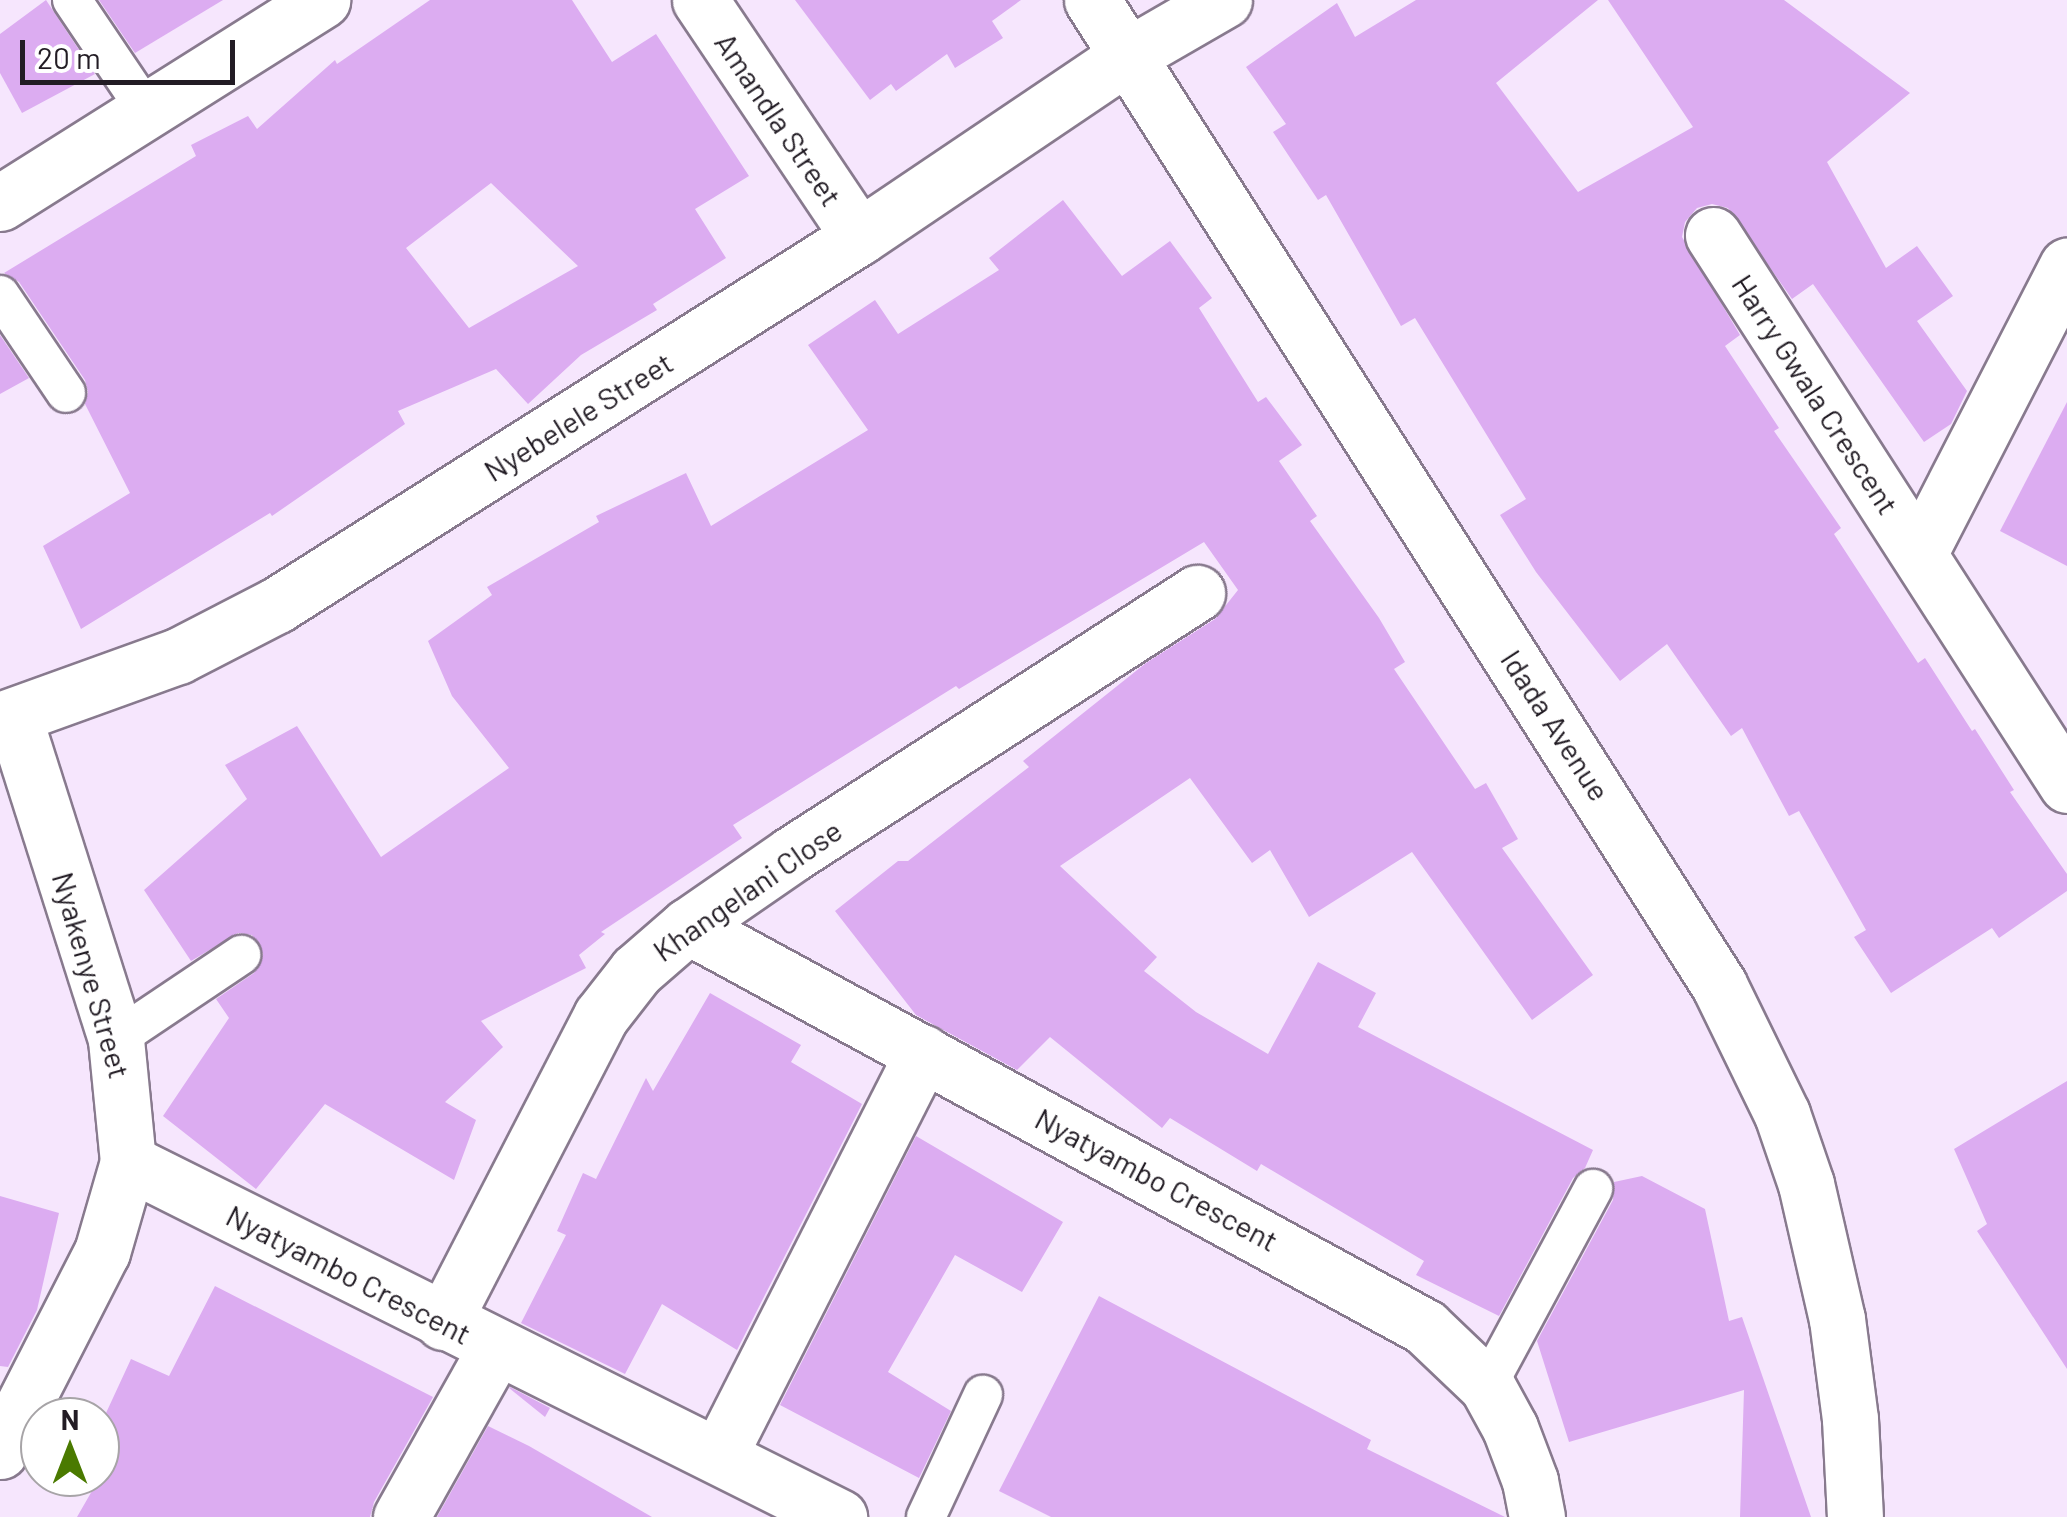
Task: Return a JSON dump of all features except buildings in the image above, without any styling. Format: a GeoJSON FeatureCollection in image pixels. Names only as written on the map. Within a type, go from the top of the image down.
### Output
{"type":"FeatureCollection","features":[{"type":"Feature","properties":{"kind":"street"},"geometry":{"type":"LineString","coordinates":[[0,203],[322,0]]}},
{"type":"Feature","properties":{"kind":"street","name":"Amandla Street"},"geometry":{"type":"LineString","coordinates":[[700,0],[858,237]]}},
{"type":"Feature","properties":{"kind":"street","name":"Idada Avenue"},"geometry":{"type":"LineString","coordinates":[[1092,0],[1719,985],[1782,1114],[1806,1184],[1838,1319],[1850,1419],[1855,1517]]}},
{"type":"Feature","properties":{"kind":"street","name":"Nyebelele Street"},"geometry":{"type":"LineString","coordinates":[[7,719],[178,656],[277,605],[858,237],[1127,56],[1224,0]]}},
{"type":"Feature","properties":{"kind":"street","name":"Harry Gwala Crescent"},"geometry":{"type":"LineString","coordinates":[[1713,235],[2067,786]]}},
{"type":"Feature","properties":{"kind":"street","name":"Harry Gwala Crescent"},"geometry":{"type":"LineString","coordinates":[[1920,552],[2067,266]]}},
{"type":"Feature","properties":{"kind":"street","name":"Khangelani Close"},"geometry":{"type":"LineString","coordinates":[[444,1322],[601,1016],[636,971],[688,926],[1197,593]]}},
{"type":"Feature","properties":{"kind":"street","name":"Nyakenye Street"},"geometry":{"type":"LineString","coordinates":[[0,1451],[102,1252],[128,1162],[116,1039],[7,719]]}},
{"type":"Feature","properties":{"kind":"street","name":"Nyatyambo Crescent"},"geometry":{"type":"LineString","coordinates":[[688,926],[1384,1300],[1425,1326],[1487,1386],[1510,1428],[1530,1481],[1537,1517]]}},
{"type":"Feature","properties":{"kind":"street"},"geometry":{"type":"LineString","coordinates":[[719,1455],[924,1053]]}},
{"type":"Feature","properties":{"kind":"street","name":"Nyatyambo Crescent"},"geometry":{"type":"LineString","coordinates":[[128,1162],[496,1348],[719,1455],[757,1498],[839,1517]]}},
{"type":"Feature","properties":{"kind":"street"},"geometry":{"type":"LineString","coordinates":[[401,1517],[496,1348]]}},
{"type":"Feature","properties":{"kind":"lane"},"geometry":{"type":"LineString","coordinates":[[72,0],[147,112]]}},
{"type":"Feature","properties":{"kind":"lane"},"geometry":{"type":"LineString","coordinates":[[0,295],[66,393]]}},
{"type":"Feature","properties":{"kind":"lane"},"geometry":{"type":"LineString","coordinates":[[116,1039],[241,955]]}},
{"type":"Feature","properties":{"kind":"lane"},"geometry":{"type":"LineString","coordinates":[[1487,1386],[1593,1189]]}},
{"type":"Feature","properties":{"kind":"lane"},"geometry":{"type":"LineString","coordinates":[[926,1517],[983,1395]]}}]}
